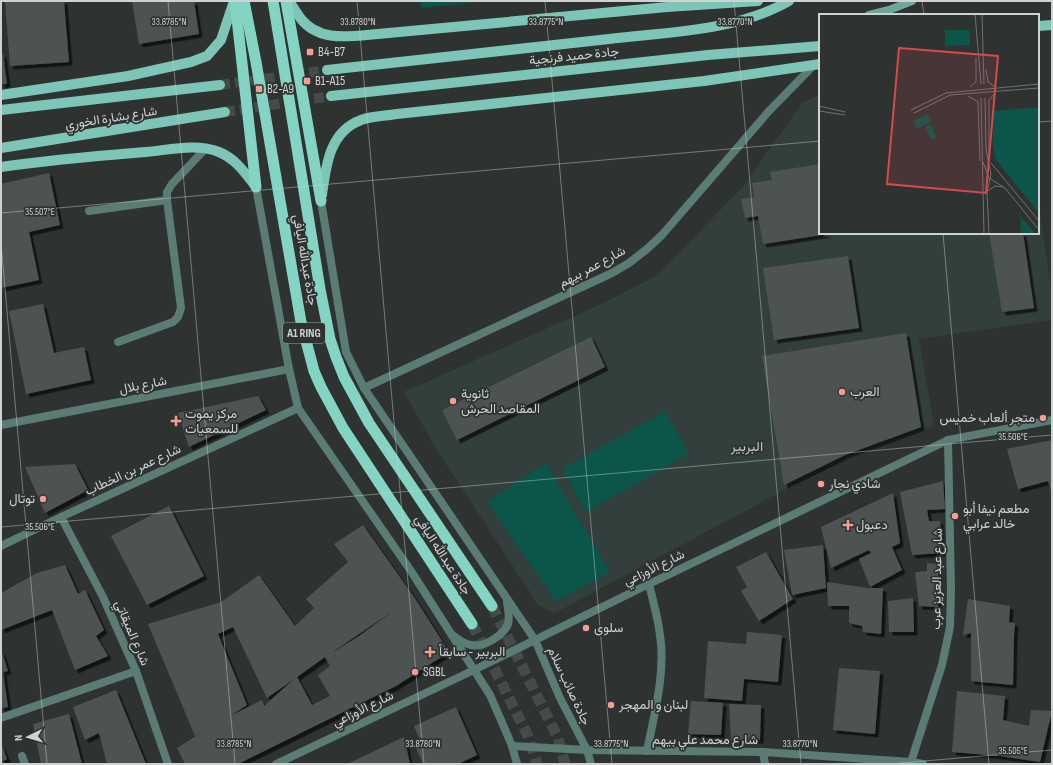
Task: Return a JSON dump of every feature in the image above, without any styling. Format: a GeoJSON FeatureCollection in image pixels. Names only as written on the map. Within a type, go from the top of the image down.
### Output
{"type":"FeatureCollection","features":[{"type":"Feature","properties":{"kind":"highway"},"geometry":{"type":"LineString","coordinates":[[234,1],[256,187]]}},
{"type":"Feature","properties":{"kind":"highway","name":"جادة عبدالله اليافي"},"geometry":{"type":"LineString","coordinates":[[244,1],[301,322],[314,371],[343,428],[472,624]]}},
{"type":"Feature","properties":{"kind":"highway","name":"جادة عبدالله اليافي"},"geometry":{"type":"LineString","coordinates":[[274,1],[320,289],[330,339],[336,357],[344,377],[369,423],[492,606]]}},
{"type":"Feature","properties":{"kind":"highway"},"geometry":{"type":"LineString","coordinates":[[288,1],[321,201]]}},
{"type":"Feature","properties":{"kind":"main road"},"geometry":{"type":"LineString","coordinates":[[1,95],[128,76],[191,62],[207,56],[221,40],[234,1]]}},
{"type":"Feature","properties":{"kind":"main road"},"geometry":{"type":"LineString","coordinates":[[288,1],[302,20],[312,28],[324,34],[337,37],[407,32],[667,7],[758,1]]}},
{"type":"Feature","properties":{"kind":"main road","name":"جادة حميد فرنجية"},"geometry":{"type":"LineString","coordinates":[[327,70],[721,25],[762,14],[788,1]]}},
{"type":"Feature","properties":{"kind":"main road"},"geometry":{"type":"LineString","coordinates":[[873,14],[889,10],[912,1]]}},
{"type":"Feature","properties":{"kind":"main road"},"geometry":{"type":"LineString","coordinates":[[1039,26],[1052,25]]}},
{"type":"Feature","properties":{"kind":"main road","name":"جادة حميد فرنجية"},"geometry":{"type":"LineString","coordinates":[[331,96],[701,56],[819,46]]}},
{"type":"Feature","properties":{"kind":"main road"},"geometry":{"type":"LineString","coordinates":[[321,201],[327,160],[331,148],[347,128],[360,120],[397,114],[704,81],[817,64]]}},
{"type":"Feature","properties":{"kind":"main road","name":"شارع بشارة الخوري"},"geometry":{"type":"LineString","coordinates":[[1,110],[220,85]]}},
{"type":"Feature","properties":{"kind":"main road","name":"شارع بشارة الخوري"},"geometry":{"type":"LineString","coordinates":[[1,148],[225,112]]}},
{"type":"Feature","properties":{"kind":"main road"},"geometry":{"type":"LineString","coordinates":[[1,167],[194,148],[218,152],[229,158],[239,166],[256,187]]}},
{"type":"Feature","properties":{"kind":"street","name":"شارع عمر بيهم"},"geometry":{"type":"LineString","coordinates":[[364,388],[591,284],[629,263],[662,235],[769,111],[817,64]]}},
{"type":"Feature","properties":{"kind":"street"},"geometry":{"type":"LineString","coordinates":[[118,342],[174,322],[178,317],[180,308],[166,200],[167,192],[172,184],[205,149]]}},
{"type":"Feature","properties":{"kind":"street"},"geometry":{"type":"LineString","coordinates":[[256,187],[289,369],[298,408],[411,571],[490,695],[512,746],[517,764]]}},
{"type":"Feature","properties":{"kind":"street"},"geometry":{"type":"LineString","coordinates":[[89,211],[166,200]]}},
{"type":"Feature","properties":{"kind":"street","name":"جادة عبدالله اليافي"},"geometry":{"type":"LineString","coordinates":[[321,201],[346,352],[364,388],[535,640]]}},
{"type":"Feature","properties":{"kind":"street","name":"شارع بلال"},"geometry":{"type":"LineString","coordinates":[[1,425],[289,369]]}},
{"type":"Feature","properties":{"kind":"street","name":"شارع عمر بن الخطاب"},"geometry":{"type":"LineString","coordinates":[[1,546],[298,408]]}},
{"type":"Feature","properties":{"kind":"street","name":"شارع الأوزاعي"},"geometry":{"type":"LineString","coordinates":[[276,764],[474,670],[948,440],[1052,420]]}},
{"type":"Feature","properties":{"kind":"street","name":"شارع عبد العزيز عرب"},"geometry":{"type":"LineString","coordinates":[[911,762],[942,665],[950,627],[951,590],[948,440]]}},
{"type":"Feature","properties":{"kind":"street","name":"شارع الميقاتي"},"geometry":{"type":"LineString","coordinates":[[61,517],[103,597],[136,672],[168,764]]}},
{"type":"Feature","properties":{"kind":"street"},"geometry":{"type":"LineString","coordinates":[[647,751],[660,680],[661,650],[660,636],[649,584]]}},
{"type":"Feature","properties":{"kind":"street"},"geometry":{"type":"LineString","coordinates":[[452,634],[462,642],[472,646],[487,643],[503,632],[508,624],[509,618],[507,600]]}},
{"type":"Feature","properties":{"kind":"street","name":"جادة صائب سلام"},"geometry":{"type":"LineString","coordinates":[[535,640],[560,698],[587,750],[591,764]]}},
{"type":"Feature","properties":{"kind":"street"},"geometry":{"type":"LineString","coordinates":[[1,718],[136,672]]}},
{"type":"Feature","properties":{"kind":"street","name":"شارع محمد علي بيهم"},"geometry":{"type":"LineString","coordinates":[[512,746],[587,750],[764,752],[923,764]]}},
{"type":"Feature","properties":{"kind":"street"},"geometry":{"type":"LineString","coordinates":[[764,752],[765,764]]}},
{"type":"Feature","properties":{"kind":"street"},"geometry":{"type":"LineString","coordinates":[[22,756],[24,764]]}},
{"type":"Feature","properties":{"kind":"shaded area"},"geometry":{"type":"Polygon","coordinates":[[[819,95],[819,234],[1039,234],[1039,206],[1052,295],[1052,320],[919,339],[934,426],[829,466],[555,613],[538,605],[435,447],[404,392],[606,302],[658,275],[744,185],[803,102],[819,95]]]}},
{"type":"Feature","properties":{"kind":"green space"},"geometry":{"type":"Polygon","coordinates":[[[420,1],[484,1],[422,8],[420,1]]]}},
{"type":"Feature","properties":{"kind":"green space"},"geometry":{"type":"Polygon","coordinates":[[[665,411],[689,454],[586,512],[562,469],[665,411]]]}},
{"type":"Feature","properties":{"kind":"green space"},"geometry":{"type":"Polygon","coordinates":[[[546,463],[610,572],[556,601],[487,502],[546,463]]]}},
{"type":"Feature","properties":{"kind":"building"},"geometry":{"type":"Polygon","coordinates":[[[5,1],[64,1],[69,62],[10,66],[5,1]]]}},
{"type":"Feature","properties":{"kind":"building"},"geometry":{"type":"Polygon","coordinates":[[[132,1],[194,1],[199,34],[139,44],[132,1]]]}},
{"type":"Feature","properties":{"kind":"building"},"geometry":{"type":"Polygon","coordinates":[[[3,53],[7,84],[1,84],[1,54],[3,53]]]}},
{"type":"Feature","properties":{"kind":"building"},"geometry":{"type":"Polygon","coordinates":[[[819,164],[819,234],[828,234],[763,244],[758,216],[745,218],[741,199],[754,197],[752,183],[772,180],[770,172],[819,164]]]}},
{"type":"Feature","properties":{"kind":"building"},"geometry":{"type":"Polygon","coordinates":[[[49,173],[60,225],[29,232],[39,280],[1,288],[1,184],[49,173]]]}},
{"type":"Feature","properties":{"kind":"building"},"geometry":{"type":"Polygon","coordinates":[[[989,234],[1023,234],[1034,308],[1002,312],[989,234]]]}},
{"type":"Feature","properties":{"kind":"building"},"geometry":{"type":"Polygon","coordinates":[[[848,256],[859,328],[774,340],[763,268],[848,256]]]}},
{"type":"Feature","properties":{"kind":"building"},"geometry":{"type":"Polygon","coordinates":[[[43,304],[54,353],[84,347],[91,380],[26,394],[9,311],[43,304]]]}},
{"type":"Feature","properties":{"kind":"building","name":"العرب"},"geometry":{"type":"Polygon","coordinates":[[[906,333],[921,427],[845,455],[784,485],[762,356],[906,333]]]}},
{"type":"Feature","properties":{"kind":"building"},"geometry":{"type":"Polygon","coordinates":[[[591,337],[605,367],[457,440],[442,410],[591,337]]]}},
{"type":"Feature","properties":{"kind":"building"},"geometry":{"type":"Polygon","coordinates":[[[258,396],[266,410],[189,447],[178,413],[258,396]]]}},
{"type":"Feature","properties":{"kind":"building"},"geometry":{"type":"Polygon","coordinates":[[[1052,440],[1052,494],[1048,481],[1018,489],[1007,449],[1052,440]]]}},
{"type":"Feature","properties":{"kind":"building"},"geometry":{"type":"Polygon","coordinates":[[[75,464],[88,490],[45,513],[25,467],[75,464]]]}},
{"type":"Feature","properties":{"kind":"building"},"geometry":{"type":"Polygon","coordinates":[[[943,481],[945,509],[927,510],[929,521],[940,521],[942,553],[912,555],[900,492],[943,481]]]}},
{"type":"Feature","properties":{"kind":"building"},"geometry":{"type":"Polygon","coordinates":[[[893,493],[900,543],[892,547],[902,570],[870,587],[859,559],[871,553],[869,550],[831,568],[821,527],[893,493]]]}},
{"type":"Feature","properties":{"kind":"building"},"geometry":{"type":"Polygon","coordinates":[[[169,506],[204,576],[147,605],[111,536],[169,506]]]}},
{"type":"Feature","properties":{"kind":"building"},"geometry":{"type":"Polygon","coordinates":[[[363,525],[414,597],[449,652],[396,686],[238,764],[185,764],[177,748],[207,729],[195,736],[148,624],[221,602],[259,575],[295,626],[314,608],[306,599],[348,562],[334,544],[363,525]],[[396,609],[334,651],[359,636],[396,609]],[[233,627],[218,634],[247,705],[230,716],[262,700],[264,706],[294,679],[267,698],[233,627]],[[325,657],[297,677],[312,705],[330,696],[318,675],[330,666],[325,657]]]}},
{"type":"Feature","properties":{"kind":"building"},"geometry":{"type":"Polygon","coordinates":[[[823,545],[826,588],[792,595],[784,550],[823,545]]]}},
{"type":"Feature","properties":{"kind":"building"},"geometry":{"type":"Polygon","coordinates":[[[766,552],[793,599],[759,621],[741,591],[747,587],[736,567],[766,552]]]}},
{"type":"Feature","properties":{"kind":"building"},"geometry":{"type":"Polygon","coordinates":[[[927,563],[938,564],[938,607],[919,606],[915,572],[927,571],[927,563]]]}},
{"type":"Feature","properties":{"kind":"building"},"geometry":{"type":"Polygon","coordinates":[[[65,565],[78,594],[85,590],[104,630],[96,636],[108,656],[75,670],[52,610],[1,630],[1,593],[37,573],[65,565]]]}},
{"type":"Feature","properties":{"kind":"building"},"geometry":{"type":"Polygon","coordinates":[[[827,582],[868,588],[883,588],[881,634],[863,632],[862,626],[849,623],[849,606],[828,606],[827,582]]]}},
{"type":"Feature","properties":{"kind":"building"},"geometry":{"type":"Polygon","coordinates":[[[913,598],[914,632],[889,632],[888,601],[913,598]]]}},
{"type":"Feature","properties":{"kind":"building"},"geometry":{"type":"Polygon","coordinates":[[[968,599],[1010,606],[1009,622],[1015,623],[1013,685],[971,681],[971,633],[963,635],[968,599]]]}},
{"type":"Feature","properties":{"kind":"building"},"geometry":{"type":"Polygon","coordinates":[[[747,632],[782,635],[778,682],[744,679],[742,701],[704,698],[708,641],[746,644],[747,632]]]}},
{"type":"Feature","properties":{"kind":"building"},"geometry":{"type":"Polygon","coordinates":[[[1,649],[8,671],[3,672],[8,707],[1,708],[1,649]]]}},
{"type":"Feature","properties":{"kind":"building"},"geometry":{"type":"Polygon","coordinates":[[[839,668],[880,671],[875,734],[833,730],[839,668]]]}},
{"type":"Feature","properties":{"kind":"building"},"geometry":{"type":"Polygon","coordinates":[[[116,690],[146,764],[107,764],[99,733],[85,740],[73,707],[116,690]]]}},
{"type":"Feature","properties":{"kind":"building"},"geometry":{"type":"Polygon","coordinates":[[[957,691],[1005,696],[1003,720],[1029,726],[1031,710],[1052,711],[1040,762],[1000,756],[952,752],[957,691]]]}},
{"type":"Feature","properties":{"kind":"building"},"geometry":{"type":"Polygon","coordinates":[[[691,701],[723,703],[721,735],[688,734],[691,701]]]}},
{"type":"Feature","properties":{"kind":"building"},"geometry":{"type":"Polygon","coordinates":[[[729,704],[761,705],[760,740],[731,740],[729,704]]]}},
{"type":"Feature","properties":{"kind":"building"},"geometry":{"type":"Polygon","coordinates":[[[456,707],[477,755],[458,764],[423,764],[416,748],[422,745],[414,726],[456,707]]]}},
{"type":"Feature","properties":{"kind":"building"},"geometry":{"type":"Polygon","coordinates":[[[69,714],[82,764],[41,764],[33,724],[69,714]]]}},
{"type":"Feature","properties":{"kind":"building"},"geometry":{"type":"Polygon","coordinates":[[[404,737],[410,764],[347,764],[404,737]]]}},
{"type":"Feature","properties":{"kind":"building"},"geometry":{"type":"Polygon","coordinates":[[[1,743],[7,759],[1,762],[1,743]]]}},
{"type":"Feature","properties":{"kind":"tunnel"},"geometry":{"type":"LineString","coordinates":[[220,85],[327,70]]}},
{"type":"Feature","properties":{"kind":"tunnel"},"geometry":{"type":"LineString","coordinates":[[225,112],[331,96]]}},
{"type":"Feature","properties":{"kind":"tunnel"},"geometry":{"type":"LineString","coordinates":[[492,606],[558,738],[565,764]]}},
{"type":"Feature","properties":{"kind":"tunnel"},"geometry":{"type":"LineString","coordinates":[[472,624],[527,734],[537,764]]}},
{"type":"Feature","properties":{"kind":"place","name":"B4-B7"},"geometry":{"type":"Point","coordinates":[310,52]}},
{"type":"Feature","properties":{"kind":"place","name":"B1-A15"},"geometry":{"type":"Point","coordinates":[307,81]}},
{"type":"Feature","properties":{"kind":"place","name":"B2-A9"},"geometry":{"type":"Point","coordinates":[259,89]}},
{"type":"Feature","properties":{"kind":"place","name":"العرب"},"geometry":{"type":"Point","coordinates":[842,392]}},
{"type":"Feature","properties":{"kind":"place","name":"ثانوية المقاصد الحرش"},"geometry":{"type":"Point","coordinates":[453,401]}},
{"type":"Feature","properties":{"kind":"place","name":"متجر ألعاب خميس"},"geometry":{"type":"Point","coordinates":[1043,418]}},
{"type":"Feature","properties":{"kind":"place","name":"مركز يموت للسمعيات"},"geometry":{"type":"Point","coordinates":[176,421]}},
{"type":"Feature","properties":{"kind":"place","name":"شادي نجار"},"geometry":{"type":"Point","coordinates":[821,484]}},
{"type":"Feature","properties":{"kind":"place","name":"توتال"},"geometry":{"type":"Point","coordinates":[43,499]}},
{"type":"Feature","properties":{"kind":"place","name":"مطعم نيفا أبو خالد عرابي"},"geometry":{"type":"Point","coordinates":[955,516]}},
{"type":"Feature","properties":{"kind":"place","name":"دعبول"},"geometry":{"type":"Point","coordinates":[848,525]}},
{"type":"Feature","properties":{"kind":"place","name":"سلوى"},"geometry":{"type":"Point","coordinates":[586,628]}},
{"type":"Feature","properties":{"kind":"place","name":"البربير - سابقاً"},"geometry":{"type":"Point","coordinates":[430,652]}},
{"type":"Feature","properties":{"kind":"place","name":"SGBL"},"geometry":{"type":"Point","coordinates":[415,672]}},
{"type":"Feature","properties":{"kind":"place","name":"لبنان و المهجر"},"geometry":{"type":"Point","coordinates":[611,705]}},
{"type":"Feature","properties":{"kind":"district","name":"البربير"},"geometry":{"type":"Point","coordinates":[747,446]}}]}
